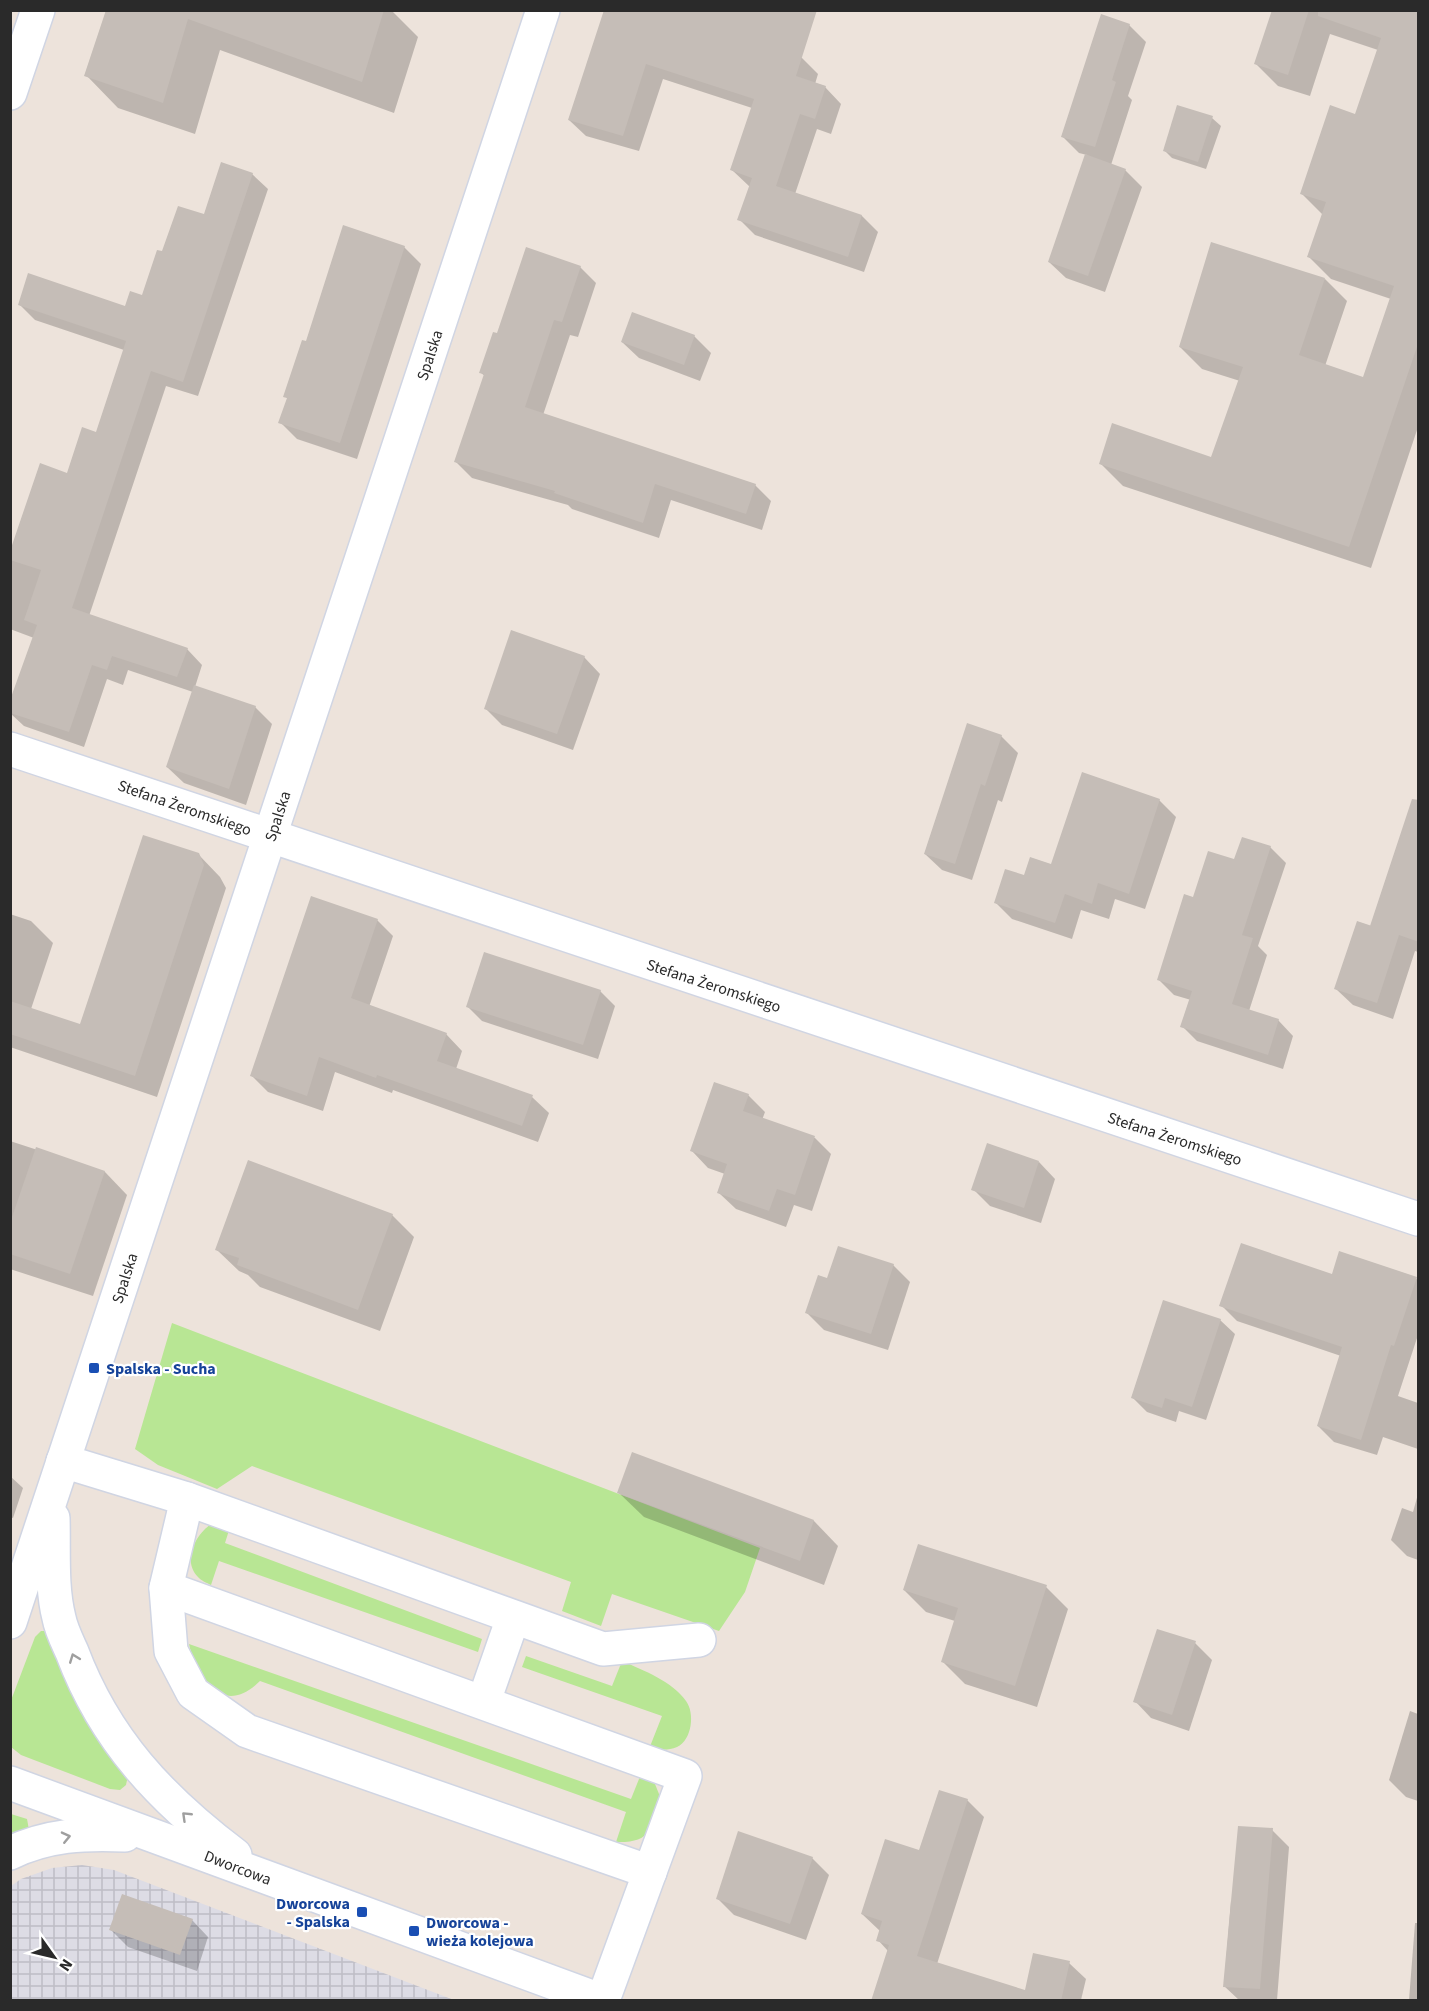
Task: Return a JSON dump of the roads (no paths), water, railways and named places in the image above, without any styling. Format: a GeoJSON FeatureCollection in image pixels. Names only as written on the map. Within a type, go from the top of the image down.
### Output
{"type":"FeatureCollection","features":[{"type":"Feature","properties":{"kind":"street"},"geometry":{"type":"LineString","coordinates":[[10,93],[38,10]]}},
{"type":"Feature","properties":{"kind":"street","name":"Spalska"},"geometry":{"type":"LineString","coordinates":[[10,1622],[543,10]]}},
{"type":"Feature","properties":{"kind":"street","name":"Stefana Żeromskiego"},"geometry":{"type":"LineString","coordinates":[[10,749],[1419,1219]]}},
{"type":"Feature","properties":{"kind":"street"},"geometry":{"type":"LineString","coordinates":[[63,1461],[187,1499],[603,1649],[699,1640]]}},
{"type":"Feature","properties":{"kind":"street"},"geometry":{"type":"LineString","coordinates":[[52,1495],[58,1617],[82,1679],[101,1715],[147,1778],[192,1822],[265,1877]]}},
{"type":"Feature","properties":{"kind":"street"},"geometry":{"type":"LineString","coordinates":[[187,1499],[166,1588],[171,1651],[194,1693],[247,1731],[651,1872]]}},
{"type":"Feature","properties":{"kind":"street"},"geometry":{"type":"LineString","coordinates":[[166,1588],[484,1701],[685,1776],[601,2001]]}},
{"type":"Feature","properties":{"kind":"street"},"geometry":{"type":"LineString","coordinates":[[484,1701],[513,1618]]}},
{"type":"Feature","properties":{"kind":"street","name":"Dworcowa"},"geometry":{"type":"LineString","coordinates":[[10,1783],[601,2001]]}},
{"type":"Feature","properties":{"kind":"street"},"geometry":{"type":"LineString","coordinates":[[10,1853],[25,1846],[83,1833],[159,1837]]}},
{"type":"Feature","properties":{"kind":"place","name":"Spalska - Sucha"},"geometry":{"type":"Point","coordinates":[94,1368]}},
{"type":"Feature","properties":{"kind":"place","name":"Dworcowa - Spalska"},"geometry":{"type":"Point","coordinates":[362,1912]}},
{"type":"Feature","properties":{"kind":"place","name":"Dworcowa - wieża kolejowa"},"geometry":{"type":"Point","coordinates":[414,1931]}}]}
